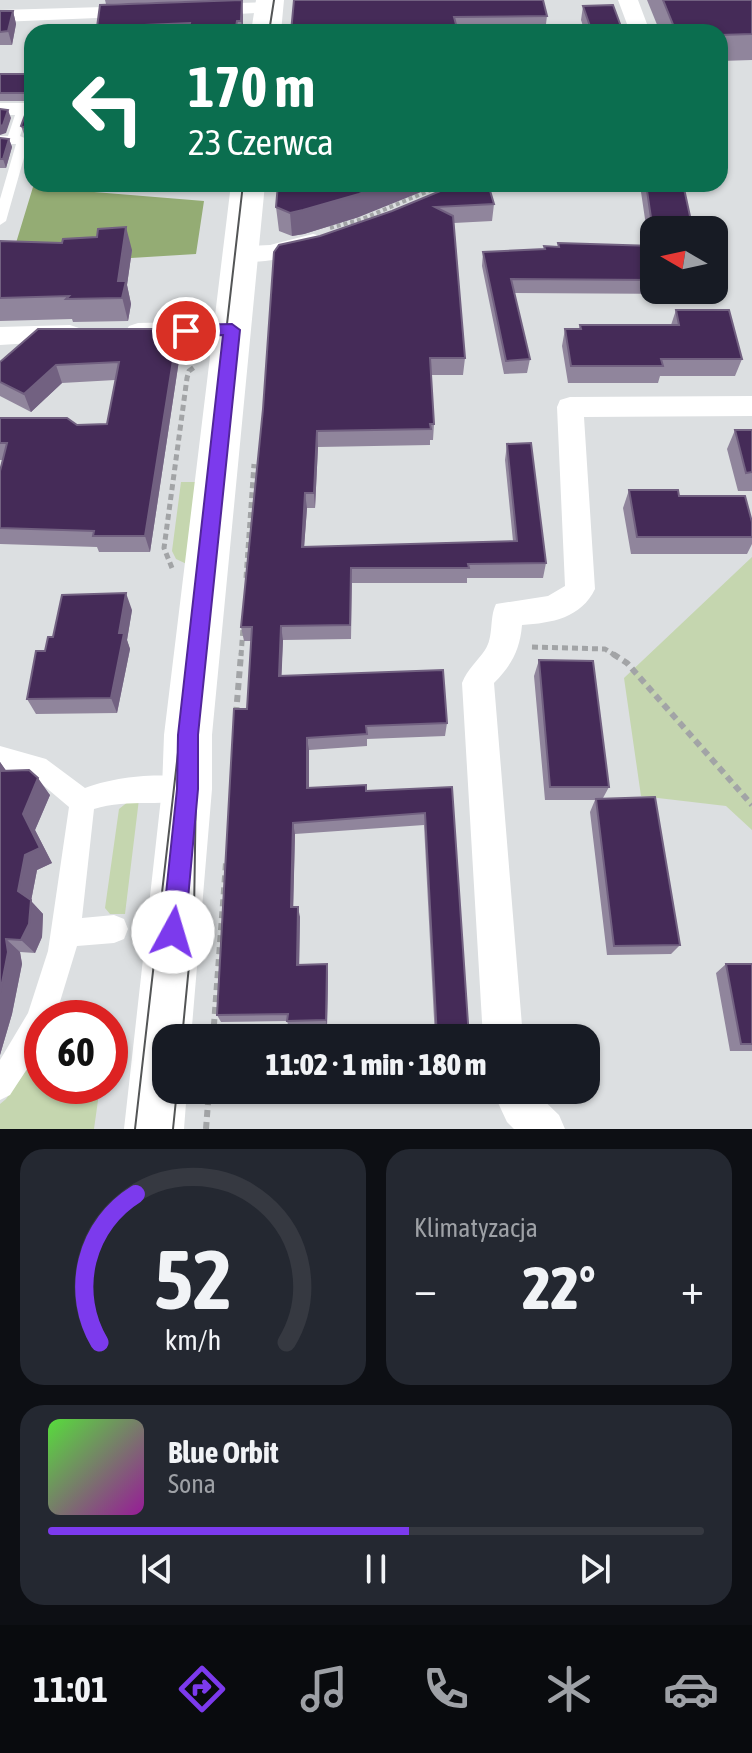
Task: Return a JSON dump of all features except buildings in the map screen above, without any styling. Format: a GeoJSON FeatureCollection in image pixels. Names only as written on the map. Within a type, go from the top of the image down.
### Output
{"type":"FeatureCollection","features":[{"type":"Feature","properties":{"kind":"main road"},"geometry":{"type":"LineString","coordinates":[[154,1129],[187,789],[188,735],[247,192]]}},
{"type":"Feature","properties":{"kind":"street"},"geometry":{"type":"LineString","coordinates":[[628,0],[637,24]]}},
{"type":"Feature","properties":{"kind":"street"},"geometry":{"type":"LineString","coordinates":[[0,16],[270,8]]}},
{"type":"Feature","properties":{"kind":"street"},"geometry":{"type":"LineString","coordinates":[[0,109],[24,109]]}},
{"type":"Feature","properties":{"kind":"street"},"geometry":{"type":"LineString","coordinates":[[240,253],[270,253],[325,234]]}},
{"type":"Feature","properties":{"kind":"street"},"geometry":{"type":"LineString","coordinates":[[119,332],[232,330]]}},
{"type":"Feature","properties":{"kind":"street"},"geometry":{"type":"LineString","coordinates":[[0,336],[91,333]]}},
{"type":"Feature","properties":{"kind":"street"},"geometry":{"type":"LineString","coordinates":[[0,364],[30,335]]}},
{"type":"Feature","properties":{"kind":"street"},"geometry":{"type":"LineString","coordinates":[[502,1024],[478,683],[480,675],[498,659],[503,648],[507,613],[561,606],[571,601],[580,589],[570,407],[752,406]]}},
{"type":"Feature","properties":{"kind":"street"},"geometry":{"type":"LineString","coordinates":[[0,758],[32,763],[47,771],[82,802]]}},
{"type":"Feature","properties":{"kind":"street"},"geometry":{"type":"LineString","coordinates":[[82,802],[119,790],[187,789]]}},
{"type":"Feature","properties":{"kind":"street"},"geometry":{"type":"LineString","coordinates":[[0,1085],[20,1061],[48,1002],[68,933],[82,802]]}},
{"type":"Feature","properties":{"kind":"street"},"geometry":{"type":"LineString","coordinates":[[68,933],[114,929]]}},
{"type":"Feature","properties":{"kind":"street"},"geometry":{"type":"LineString","coordinates":[[519,1104],[545,1129]]}},
{"type":"Feature","properties":{"kind":"lane"},"geometry":{"type":"LineString","coordinates":[[7,140],[24,115]]}},
{"type":"Feature","properties":{"kind":"lane"},"geometry":{"type":"LineString","coordinates":[[0,221],[2,205],[23,140],[7,140]]}},
{"type":"Feature","properties":{"kind":"path"},"geometry":{"type":"LineString","coordinates":[[325,234],[426,192]]}},
{"type":"Feature","properties":{"kind":"path"},"geometry":{"type":"LineString","coordinates":[[173,482],[189,371]]}},
{"type":"Feature","properties":{"kind":"path"},"geometry":{"type":"LineString","coordinates":[[245,592],[256,448]]}},
{"type":"Feature","properties":{"kind":"path"},"geometry":{"type":"LineString","coordinates":[[236,719],[243,624]]}},
{"type":"Feature","properties":{"kind":"path"},"geometry":{"type":"LineString","coordinates":[[503,648],[605,649],[627,663],[752,805]]}},
{"type":"Feature","properties":{"kind":"path"},"geometry":{"type":"LineString","coordinates":[[214,1024],[227,847]]}},
{"type":"Feature","properties":{"kind":"path"},"geometry":{"type":"LineString","coordinates":[[206,1129],[208,1104]]}},
{"type":"Feature","properties":{"kind":"green space"},"geometry":{"type":"Polygon","coordinates":[[[31,192],[94,192],[204,201],[196,254],[131,258],[131,250],[9,266],[31,192]]]}},
{"type":"Feature","properties":{"kind":"green space"},"geometry":{"type":"Polygon","coordinates":[[[181,482],[197,482],[191,566],[176,559],[172,551],[181,482]]]}},
{"type":"Feature","properties":{"kind":"green space"},"geometry":{"type":"Polygon","coordinates":[[[752,557],[752,830],[726,806],[641,796],[624,678],[752,557]]]}},
{"type":"Feature","properties":{"kind":"green space"},"geometry":{"type":"Polygon","coordinates":[[[139,799],[125,914],[110,914],[105,908],[119,809],[129,801],[139,799]]]}},
{"type":"Feature","properties":{"kind":"green space"},"geometry":{"type":"Polygon","coordinates":[[[24,1074],[24,1104],[97,1104],[94,1129],[0,1129],[0,1104],[24,1074]]]}},
{"type":"Feature","properties":{"kind":"tram line"},"geometry":{"type":"LineString","coordinates":[[270,24],[274,0]]}},
{"type":"Feature","properties":{"kind":"tram line"},"geometry":{"type":"LineString","coordinates":[[135,1129],[242,192]]}},
{"type":"Feature","properties":{"kind":"tram line"},"geometry":{"type":"LineString","coordinates":[[183,1024],[194,914],[197,719],[219,504]]}},
{"type":"Feature","properties":{"kind":"tram line"},"geometry":{"type":"LineString","coordinates":[[173,1129],[176,1104]]}},
{"type":"Feature","properties":{"kind":"route"},"geometry":{"type":"LineString","coordinates":[[173,932],[187,789],[188,735],[232,330],[186,331]]}}]}
